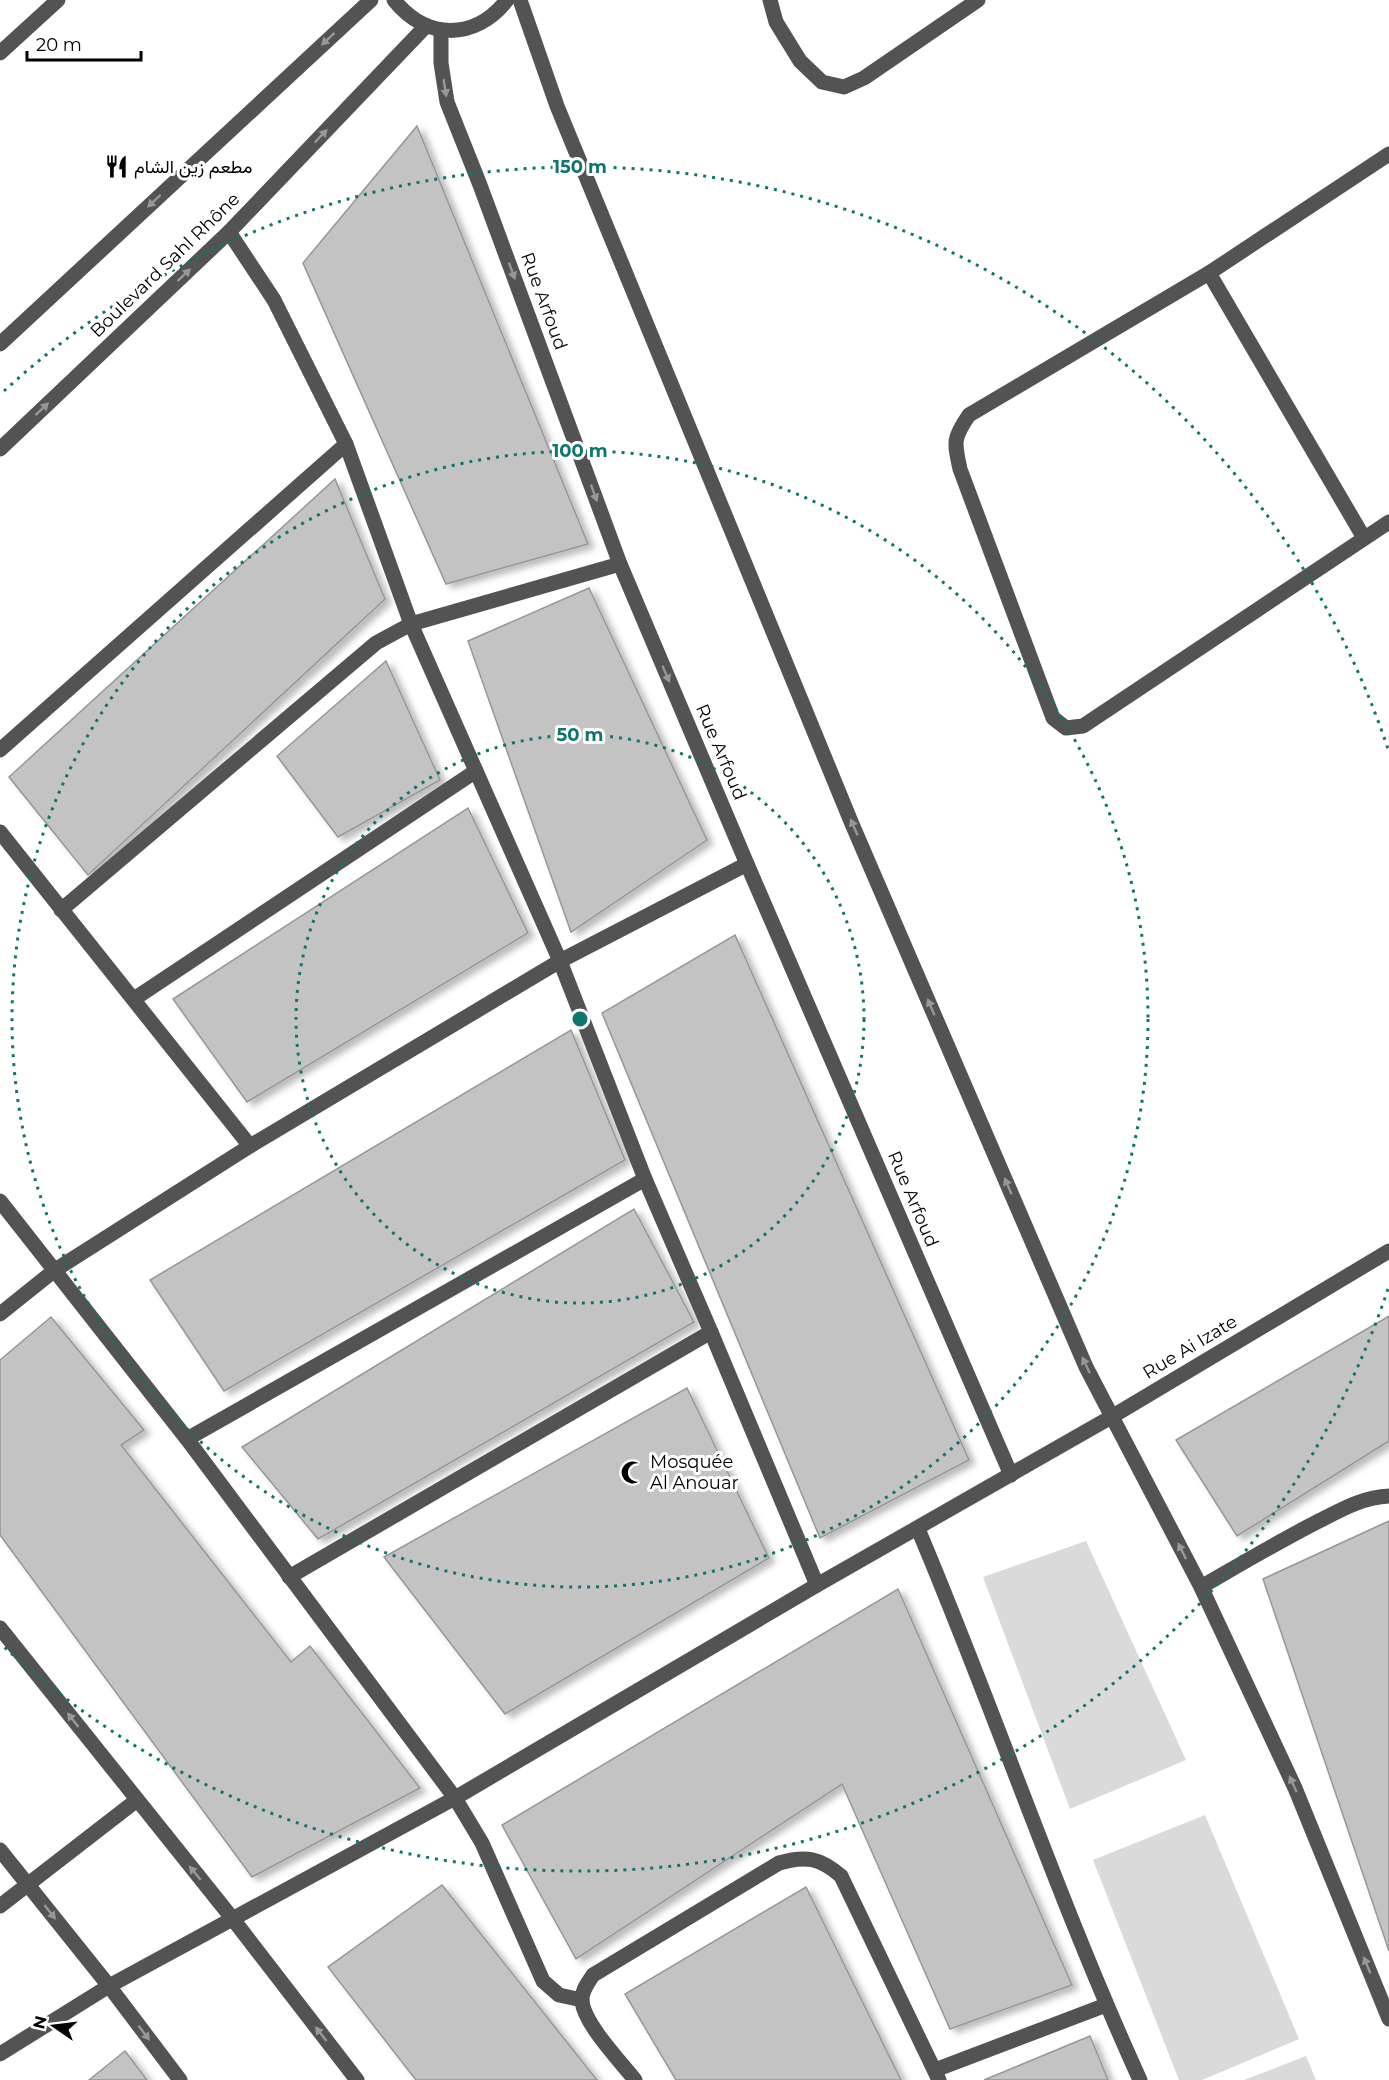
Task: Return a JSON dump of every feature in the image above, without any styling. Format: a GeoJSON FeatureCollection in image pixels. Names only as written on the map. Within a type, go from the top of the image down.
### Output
{"type":"FeatureCollection","features":[{"type":"Feature","properties":{"kind":"street"},"geometry":{"type":"LineString","coordinates":[[0,53],[58,0]]}},
{"type":"Feature","properties":{"kind":"street"},"geometry":{"type":"LineString","coordinates":[[0,344],[371,0]]}},
{"type":"Feature","properties":{"kind":"street"},"geometry":{"type":"LineString","coordinates":[[394,0],[414,20],[434,28],[456,30],[471,27],[498,11],[507,0]]}},
{"type":"Feature","properties":{"kind":"street"},"geometry":{"type":"LineString","coordinates":[[520,0],[557,106],[852,824],[1086,1367],[1201,1587],[1295,1788],[1389,2019]]}},
{"type":"Feature","properties":{"kind":"street"},"geometry":{"type":"LineString","coordinates":[[770,0],[776,22],[800,61],[822,82],[844,87],[864,78],[978,0]]}},
{"type":"Feature","properties":{"kind":"street","name":"Boulevard Sahl Rhône"},"geometry":{"type":"LineString","coordinates":[[0,449],[229,232],[434,28]]}},
{"type":"Feature","properties":{"kind":"street","name":"Rue Arfoud"},"geometry":{"type":"LineString","coordinates":[[434,28],[447,102],[620,564],[1011,1475]]}},
{"type":"Feature","properties":{"kind":"street"},"geometry":{"type":"LineString","coordinates":[[1389,154],[1209,273],[969,415],[958,431],[956,448],[960,469],[1053,718],[1066,728],[1083,726],[1389,522]]}},
{"type":"Feature","properties":{"kind":"street"},"geometry":{"type":"LineString","coordinates":[[229,232],[274,300],[346,444],[411,624],[560,961],[645,1179],[817,1585]]}},
{"type":"Feature","properties":{"kind":"street"},"geometry":{"type":"LineString","coordinates":[[1209,273],[1364,538]]}},
{"type":"Feature","properties":{"kind":"street"},"geometry":{"type":"LineString","coordinates":[[0,750],[346,444]]}},
{"type":"Feature","properties":{"kind":"street"},"geometry":{"type":"LineString","coordinates":[[61,910],[376,643],[411,624],[620,564]]}},
{"type":"Feature","properties":{"kind":"street"},"geometry":{"type":"LineString","coordinates":[[134,999],[476,771]]}},
{"type":"Feature","properties":{"kind":"street"},"geometry":{"type":"LineString","coordinates":[[0,832],[250,1146]]}},
{"type":"Feature","properties":{"kind":"street"},"geometry":{"type":"LineString","coordinates":[[0,1314],[55,1270],[250,1146],[560,961],[747,864]]}},
{"type":"Feature","properties":{"kind":"street"},"geometry":{"type":"LineString","coordinates":[[187,1439],[645,1179]]}},
{"type":"Feature","properties":{"kind":"street"},"geometry":{"type":"LineString","coordinates":[[0,1201],[187,1439],[455,1798],[482,1844],[543,1981],[559,1995],[582,2001]]}},
{"type":"Feature","properties":{"kind":"street","name":"Rue Ai Izate"},"geometry":{"type":"LineString","coordinates":[[0,2055],[109,1986],[455,1798],[817,1585],[1113,1416],[1389,1251]]}},
{"type":"Feature","properties":{"kind":"street"},"geometry":{"type":"LineString","coordinates":[[288,1576],[711,1332]]}},
{"type":"Feature","properties":{"kind":"street"},"geometry":{"type":"LineString","coordinates":[[1201,1587],[1350,1506],[1375,1497],[1389,1496]]}},
{"type":"Feature","properties":{"kind":"street"},"geometry":{"type":"LineString","coordinates":[[918,1529],[1106,2005],[1140,2080]]}},
{"type":"Feature","properties":{"kind":"street"},"geometry":{"type":"LineString","coordinates":[[0,1628],[232,1918],[357,2080]]}},
{"type":"Feature","properties":{"kind":"street"},"geometry":{"type":"LineString","coordinates":[[0,1906],[137,1800]]}},
{"type":"Feature","properties":{"kind":"street"},"geometry":{"type":"LineString","coordinates":[[0,1850],[109,1986],[180,2080]]}},
{"type":"Feature","properties":{"kind":"street"},"geometry":{"type":"LineString","coordinates":[[635,2080],[586,2016],[582,2001],[584,1989],[593,1975],[779,1863],[794,1859],[812,1859],[828,1865],[841,1876],[937,2075],[1106,2005]]}},
{"type":"Feature","properties":{"kind":"shaded area"},"geometry":{"type":"Polygon","coordinates":[[[1086,1541],[1186,1760],[1070,1809],[983,1577],[1086,1541]]]}},
{"type":"Feature","properties":{"kind":"shaded area"},"geometry":{"type":"Polygon","coordinates":[[[1205,1815],[1299,2039],[1202,2080],[1179,2080],[1093,1860],[1205,1815]]]}},
{"type":"Feature","properties":{"kind":"shaded area"},"geometry":{"type":"Polygon","coordinates":[[[1306,2056],[1316,2080],[1244,2080],[1306,2056]]]}},
{"type":"Feature","properties":{"kind":"building"},"geometry":{"type":"Polygon","coordinates":[[[417,126],[588,544],[446,584],[303,263],[417,126]]]}},
{"type":"Feature","properties":{"kind":"building"},"geometry":{"type":"Polygon","coordinates":[[[335,479],[385,599],[88,875],[9,777],[335,479]]]}},
{"type":"Feature","properties":{"kind":"building"},"geometry":{"type":"Polygon","coordinates":[[[589,588],[707,840],[571,932],[468,641],[589,588]]]}},
{"type":"Feature","properties":{"kind":"building"},"geometry":{"type":"Polygon","coordinates":[[[386,661],[440,780],[338,837],[277,756],[386,661]]]}},
{"type":"Feature","properties":{"kind":"building"},"geometry":{"type":"Polygon","coordinates":[[[468,808],[528,933],[247,1102],[173,999],[468,808]]]}},
{"type":"Feature","properties":{"kind":"building"},"geometry":{"type":"Polygon","coordinates":[[[735,935],[969,1460],[820,1538],[602,1013],[735,935]]]}},
{"type":"Feature","properties":{"kind":"building"},"geometry":{"type":"Polygon","coordinates":[[[571,1030],[625,1160],[224,1391],[150,1280],[571,1030]]]}},
{"type":"Feature","properties":{"kind":"building"},"geometry":{"type":"Polygon","coordinates":[[[634,1209],[694,1322],[318,1539],[242,1447],[634,1209]]]}},
{"type":"Feature","properties":{"kind":"building"},"geometry":{"type":"Polygon","coordinates":[[[1389,1316],[1389,1441],[1237,1536],[1176,1440],[1389,1316]]]}},
{"type":"Feature","properties":{"kind":"building"},"geometry":{"type":"Polygon","coordinates":[[[51,1317],[144,1430],[121,1445],[291,1662],[310,1646],[420,1788],[252,1877],[0,1535],[0,1360],[51,1317]]]}},
{"type":"Feature","properties":{"kind":"building","name":"Mosquée Al Anouar"},"geometry":{"type":"Polygon","coordinates":[[[687,1388],[769,1558],[505,1714],[384,1557],[687,1388]]]}},
{"type":"Feature","properties":{"kind":"building"},"geometry":{"type":"Polygon","coordinates":[[[1389,1521],[1389,1951],[1263,1579],[1389,1521]]]}},
{"type":"Feature","properties":{"kind":"building"},"geometry":{"type":"Polygon","coordinates":[[[898,1589],[1072,1985],[950,2029],[842,1784],[576,1959],[502,1825],[898,1589]]]}},
{"type":"Feature","properties":{"kind":"building"},"geometry":{"type":"Polygon","coordinates":[[[442,1885],[597,2080],[416,2080],[328,1967],[442,1885]]]}},
{"type":"Feature","properties":{"kind":"building"},"geometry":{"type":"Polygon","coordinates":[[[806,1887],[901,2080],[676,2080],[625,1994],[806,1887]]]}},
{"type":"Feature","properties":{"kind":"building"},"geometry":{"type":"Polygon","coordinates":[[[1090,2036],[1108,2080],[984,2080],[1090,2036]]]}},
{"type":"Feature","properties":{"kind":"building"},"geometry":{"type":"Polygon","coordinates":[[[125,2051],[147,2080],[89,2080],[125,2051]]]}},
{"type":"Feature","properties":{"kind":"place","name":"مطعم زين الشام"},"geometry":{"type":"Point","coordinates":[116,167]}},
{"type":"Feature","properties":{"kind":"place","name":"Mosquée Al Anouar"},"geometry":{"type":"Point","coordinates":[632,1472]}}]}
